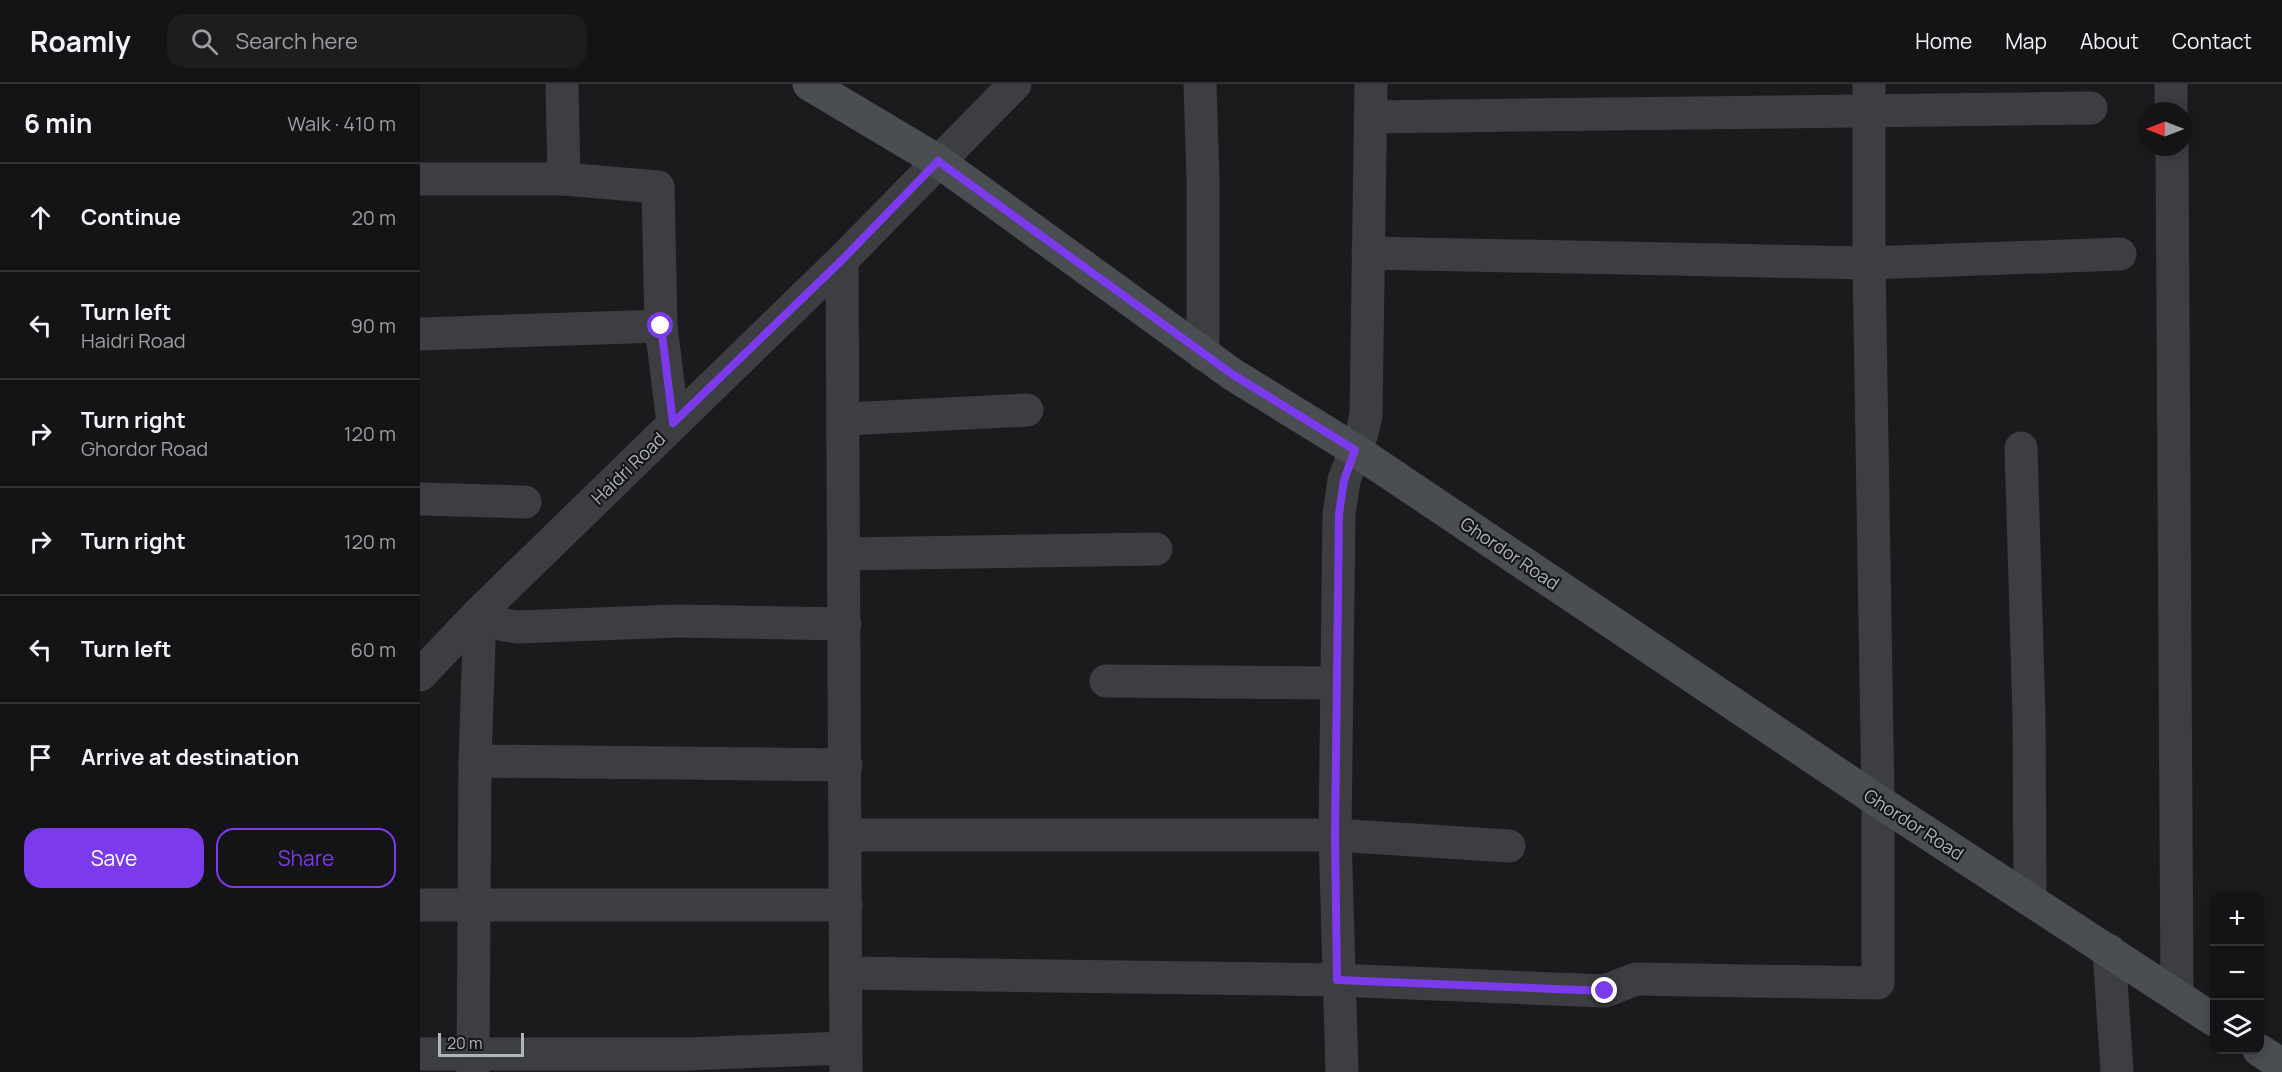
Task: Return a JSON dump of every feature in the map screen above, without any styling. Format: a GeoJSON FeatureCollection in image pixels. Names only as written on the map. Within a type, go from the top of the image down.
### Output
{"type":"FeatureCollection","features":[{"type":"Feature","properties":{"kind":"main road","name":"Ghordor Road"},"geometry":{"type":"LineString","coordinates":[[826,90],[938,161],[1203,354],[1355,450],[1878,801],[2210,1017]]}},
{"type":"Feature","properties":{"kind":"main road"},"geometry":{"type":"LineString","coordinates":[[2264,1053],[2282,1065]]}},
{"type":"Feature","properties":{"kind":"street"},"geometry":{"type":"LineString","coordinates":[[562,84],[564,178]]}},
{"type":"Feature","properties":{"kind":"street","name":"Haidri Road"},"geometry":{"type":"LineString","coordinates":[[420,675],[480,612],[842,260],[1015,84]]}},
{"type":"Feature","properties":{"kind":"street"},"geometry":{"type":"LineString","coordinates":[[1200,84],[1203,179],[1203,354]]}},
{"type":"Feature","properties":{"kind":"street"},"geometry":{"type":"LineString","coordinates":[[1342,1072],[1337,980],[1335,835],[1339,514],[1344,480],[1366,414],[1371,84]]}},
{"type":"Feature","properties":{"kind":"street"},"geometry":{"type":"LineString","coordinates":[[2171,84],[2171,102]]}},
{"type":"Feature","properties":{"kind":"street"},"geometry":{"type":"LineString","coordinates":[[1370,117],[1869,97],[2091,108]]}},
{"type":"Feature","properties":{"kind":"street"},"geometry":{"type":"LineString","coordinates":[[847,973],[1337,980],[1605,991],[1636,979],[1878,982],[1878,801],[1869,263],[1869,97]]}},
{"type":"Feature","properties":{"kind":"street"},"geometry":{"type":"LineString","coordinates":[[2172,156],[2176,995]]}},
{"type":"Feature","properties":{"kind":"street"},"geometry":{"type":"LineString","coordinates":[[420,179],[564,178],[658,187],[661,326],[673,423]]}},
{"type":"Feature","properties":{"kind":"street"},"geometry":{"type":"LineString","coordinates":[[1368,253],[1869,263],[2120,254]]}},
{"type":"Feature","properties":{"kind":"street"},"geometry":{"type":"LineString","coordinates":[[420,1054],[473,1063],[845,1060],[847,973],[845,419],[842,260]]}},
{"type":"Feature","properties":{"kind":"street"},"geometry":{"type":"LineString","coordinates":[[420,334],[661,326]]}},
{"type":"Feature","properties":{"kind":"street"},"geometry":{"type":"LineString","coordinates":[[845,419],[1027,410]]}},
{"type":"Feature","properties":{"kind":"street"},"geometry":{"type":"LineString","coordinates":[[2021,448],[2029,715],[2030,898]]}},
{"type":"Feature","properties":{"kind":"street"},"geometry":{"type":"LineString","coordinates":[[420,499],[525,502]]}},
{"type":"Feature","properties":{"kind":"street"},"geometry":{"type":"LineString","coordinates":[[845,554],[1156,549]]}},
{"type":"Feature","properties":{"kind":"street"},"geometry":{"type":"LineString","coordinates":[[473,1063],[474,761],[480,612],[504,625],[516,627],[678,621],[845,624]]}},
{"type":"Feature","properties":{"kind":"street"},"geometry":{"type":"LineString","coordinates":[[1106,681],[1336,683]]}},
{"type":"Feature","properties":{"kind":"street"},"geometry":{"type":"LineString","coordinates":[[474,761],[846,765]]}},
{"type":"Feature","properties":{"kind":"street"},"geometry":{"type":"LineString","coordinates":[[846,835],[1335,835],[1509,846]]}},
{"type":"Feature","properties":{"kind":"street"},"geometry":{"type":"LineString","coordinates":[[420,905],[846,905]]}},
{"type":"Feature","properties":{"kind":"street"},"geometry":{"type":"LineString","coordinates":[[2109,950],[2116,1072]]}},
{"type":"Feature","properties":{"kind":"route"},"geometry":{"type":"LineString","coordinates":[[661,326],[673,423],[842,260],[938,161],[1232,374],[1355,450],[1344,480],[1339,514],[1335,835],[1337,980],[1487,988],[1605,991]]}}]}
